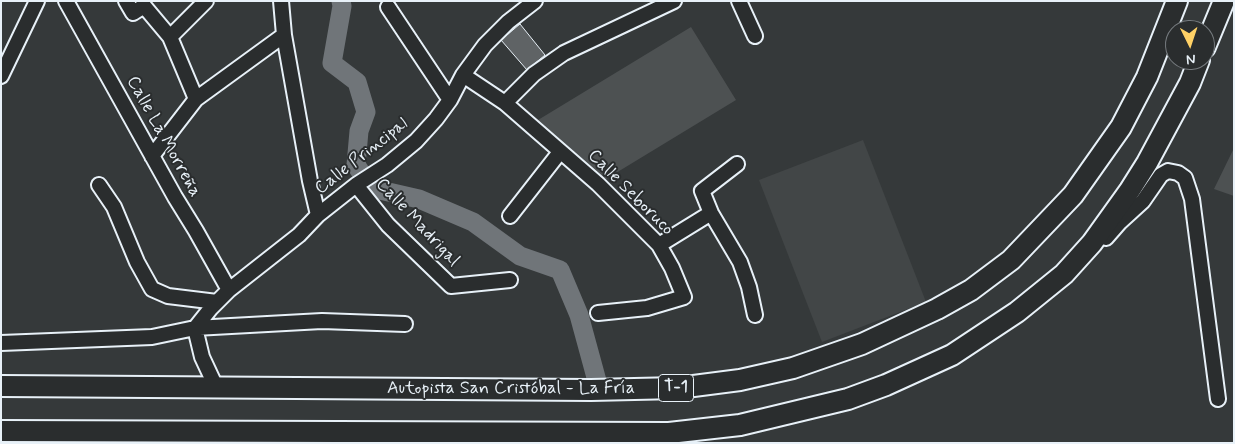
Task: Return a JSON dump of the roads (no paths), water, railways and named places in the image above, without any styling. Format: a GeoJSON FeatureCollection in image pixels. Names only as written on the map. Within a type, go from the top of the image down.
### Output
{"type":"FeatureCollection","features":[{"type":"Feature","properties":{"kind":"highway","name":"Autopista San Cristóbal - La Fría"},"geometry":{"type":"LineString","coordinates":[[1,386],[581,390],[678,388],[740,380],[793,368],[862,344],[937,309],[972,290],[1011,260],[1073,195],[1121,127],[1147,77],[1177,1]]}},
{"type":"Feature","properties":{"kind":"highway"},"geometry":{"type":"LineString","coordinates":[[1215,23],[1224,1]]}},
{"type":"Feature","properties":{"kind":"highway"},"geometry":{"type":"LineString","coordinates":[[1,431],[68,438],[449,438],[669,433],[740,425],[848,399],[952,355],[1041,294],[1064,274],[1092,244],[1111,219],[1147,163],[1196,70]]}},
{"type":"Feature","properties":{"kind":"street"},"geometry":{"type":"LineString","coordinates":[[1,76],[37,1]]}},
{"type":"Feature","properties":{"kind":"street","name":"Calle La Morreña"},"geometry":{"type":"LineString","coordinates":[[66,1],[174,198],[196,231],[229,290]]}},
{"type":"Feature","properties":{"kind":"street"},"geometry":{"type":"LineString","coordinates":[[126,1],[133,13],[144,6],[170,37],[196,99]]}},
{"type":"Feature","properties":{"kind":"street"},"geometry":{"type":"LineString","coordinates":[[170,37],[206,1]]}},
{"type":"Feature","properties":{"kind":"street"},"geometry":{"type":"LineString","coordinates":[[281,1],[284,35],[310,181],[318,215]]}},
{"type":"Feature","properties":{"kind":"street","name":"Calle Principal"},"geometry":{"type":"LineString","coordinates":[[195,328],[229,290],[299,235],[318,215],[356,186],[387,166],[416,141],[450,100],[463,75],[485,45],[508,22],[535,1]]}},
{"type":"Feature","properties":{"kind":"street"},"geometry":{"type":"LineString","coordinates":[[739,1],[755,36]]}},
{"type":"Feature","properties":{"kind":"street"},"geometry":{"type":"LineString","coordinates":[[505,104],[534,74],[564,53],[674,2]]}},
{"type":"Feature","properties":{"kind":"street"},"geometry":{"type":"LineString","coordinates":[[388,7],[450,100]]}},
{"type":"Feature","properties":{"kind":"street"},"geometry":{"type":"LineString","coordinates":[[152,156],[196,99],[284,35]]}},
{"type":"Feature","properties":{"kind":"street","name":"Calle Seboruco"},"geometry":{"type":"LineString","coordinates":[[463,75],[505,104],[598,184],[659,245],[672,268],[684,297],[647,308],[598,314]]}},
{"type":"Feature","properties":{"kind":"street"},"geometry":{"type":"LineString","coordinates":[[510,216],[560,152]]}},
{"type":"Feature","properties":{"kind":"street"},"geometry":{"type":"LineString","coordinates":[[737,164],[702,191],[711,213],[740,262],[749,287],[755,315]]}},
{"type":"Feature","properties":{"kind":"street"},"geometry":{"type":"LineString","coordinates":[[1092,244],[1104,241],[1120,222],[1143,201],[1161,175],[1168,171],[1178,173],[1185,178],[1192,199],[1218,399]]}},
{"type":"Feature","properties":{"kind":"street"},"geometry":{"type":"LineString","coordinates":[[99,185],[114,207],[136,262],[152,289],[168,296],[217,302]]}},
{"type":"Feature","properties":{"kind":"street","name":"Calle Madrigal"},"geometry":{"type":"LineString","coordinates":[[356,186],[388,226],[451,286],[510,280]]}},
{"type":"Feature","properties":{"kind":"street"},"geometry":{"type":"LineString","coordinates":[[659,245],[711,213]]}},
{"type":"Feature","properties":{"kind":"street"},"geometry":{"type":"LineString","coordinates":[[1,343],[152,338],[195,328],[322,321],[405,324]]}},
{"type":"Feature","properties":{"kind":"street"},"geometry":{"type":"LineString","coordinates":[[195,328],[202,357],[216,387]]}},
{"type":"Feature","properties":{"kind":"waterway"},"geometry":{"type":"LineString","coordinates":[[341,1],[342,6],[332,63],[357,82],[366,112],[359,131],[356,165],[371,188],[419,199],[473,222],[520,256],[560,270],[579,315],[597,381]]}}]}
